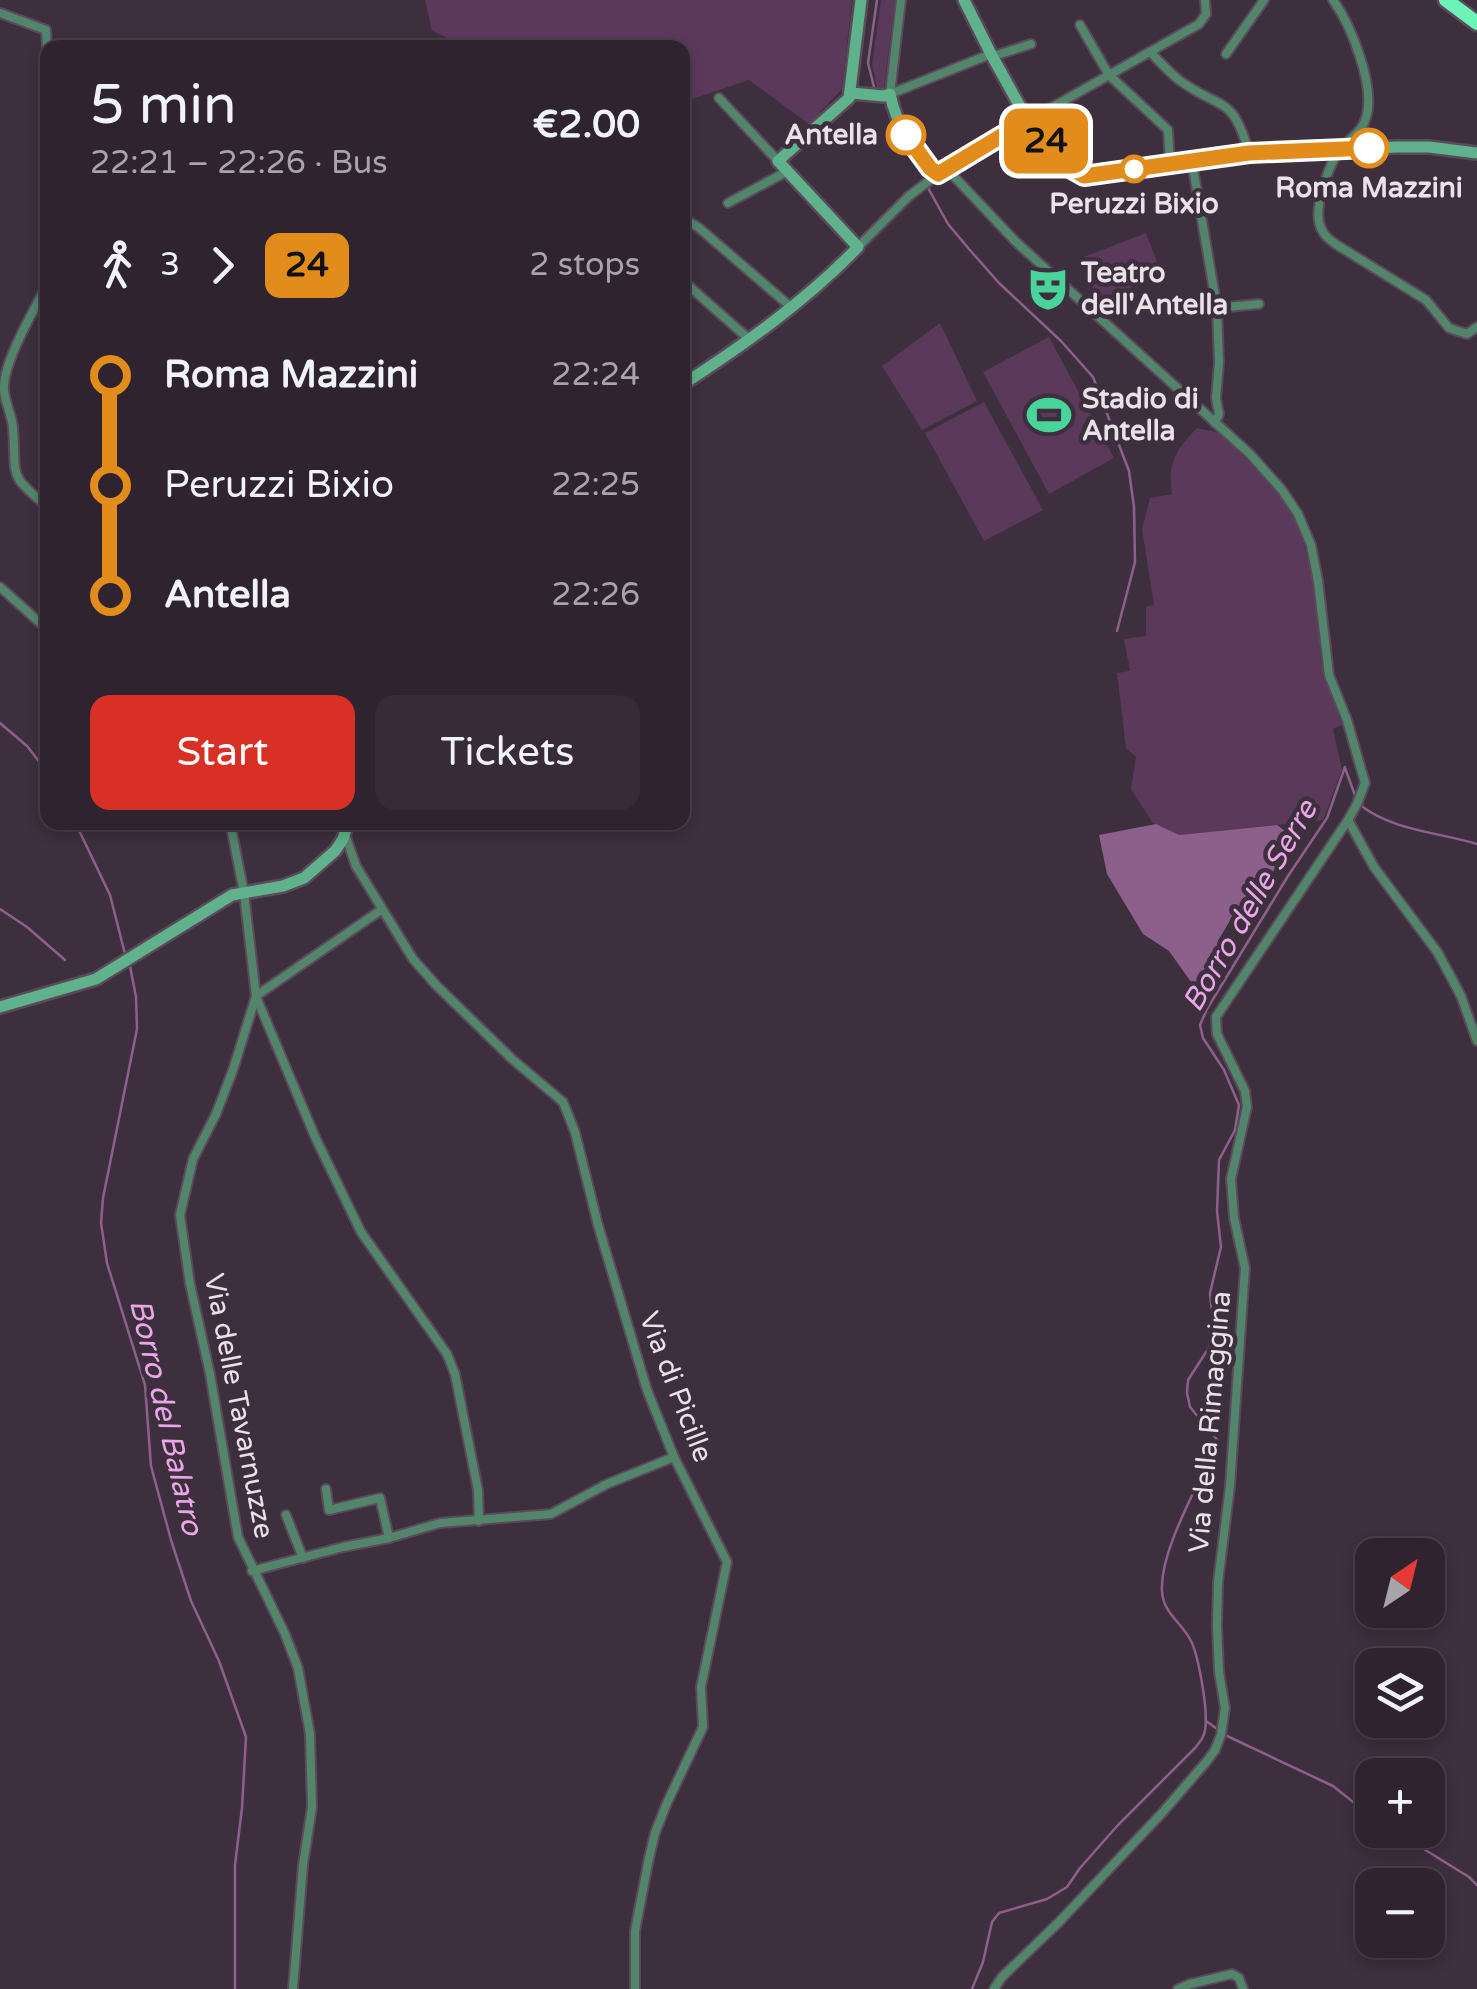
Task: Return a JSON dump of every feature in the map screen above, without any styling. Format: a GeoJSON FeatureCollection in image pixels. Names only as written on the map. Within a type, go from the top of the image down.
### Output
{"type":"FeatureCollection","features":[{"type":"Feature","properties":{"kind":"highway"},"geometry":{"type":"LineString","coordinates":[[1446,0],[1477,23]]}},
{"type":"Feature","properties":{"kind":"street"},"geometry":{"type":"LineString","coordinates":[[728,203],[783,166],[846,102],[851,93],[861,0]]}},
{"type":"Feature","properties":{"kind":"street"},"geometry":{"type":"LineString","coordinates":[[902,0],[890,94],[906,135],[930,168],[943,171],[1250,454],[1298,514],[1311,545],[1318,581],[1329,674],[1347,720],[1364,783],[1348,820],[1374,867],[1438,954],[1461,996],[1477,1041]]}},
{"type":"Feature","properties":{"kind":"street"},"geometry":{"type":"LineString","coordinates":[[964,0],[1028,120],[1070,168],[1084,176],[1249,153],[1341,148],[1429,148],[1477,153]]}},
{"type":"Feature","properties":{"kind":"street"},"geometry":{"type":"LineString","coordinates":[[690,380],[792,308],[909,196],[1028,120],[1199,24],[1206,14],[1206,0]]}},
{"type":"Feature","properties":{"kind":"street"},"geometry":{"type":"LineString","coordinates":[[1226,54],[1264,0]]}},
{"type":"Feature","properties":{"kind":"street"},"geometry":{"type":"LineString","coordinates":[[1333,0],[1356,41],[1368,111],[1360,131],[1341,148],[1322,189],[1318,224],[1325,236],[1426,300],[1449,328],[1466,334],[1477,328]]}},
{"type":"Feature","properties":{"kind":"street"},"geometry":{"type":"LineString","coordinates":[[0,13],[46,30],[47,40]]}},
{"type":"Feature","properties":{"kind":"street"},"geometry":{"type":"LineString","coordinates":[[1080,26],[1110,75],[1168,130],[1170,164]]}},
{"type":"Feature","properties":{"kind":"street"},"geometry":{"type":"LineString","coordinates":[[851,93],[884,96],[990,54],[1031,44]]}},
{"type":"Feature","properties":{"kind":"street"},"geometry":{"type":"LineString","coordinates":[[1150,52],[1180,81],[1231,110],[1249,153]]}},
{"type":"Feature","properties":{"kind":"street"},"geometry":{"type":"LineString","coordinates":[[719,98],[858,247]]}},
{"type":"Feature","properties":{"kind":"street"},"geometry":{"type":"LineString","coordinates":[[1192,162],[1217,308],[1220,363],[1216,398],[1219,414],[1215,423]]}},
{"type":"Feature","properties":{"kind":"street"},"geometry":{"type":"LineString","coordinates":[[690,222],[792,308]]}},
{"type":"Feature","properties":{"kind":"street"},"geometry":{"type":"LineString","coordinates":[[690,287],[750,340]]}},
{"type":"Feature","properties":{"kind":"street"},"geometry":{"type":"LineString","coordinates":[[40,299],[12,355],[4,388],[14,426],[16,476],[40,501]]}},
{"type":"Feature","properties":{"kind":"street"},"geometry":{"type":"LineString","coordinates":[[1217,308],[1259,304]]}},
{"type":"Feature","properties":{"kind":"street"},"geometry":{"type":"LineString","coordinates":[[0,587],[40,623]]}},
{"type":"Feature","properties":{"kind":"street","name":"Via della Rimaggina"},"geometry":{"type":"LineString","coordinates":[[994,1989],[1162,1812],[1207,1761],[1221,1735],[1225,1708],[1216,1626],[1218,1582],[1230,1486],[1245,1268],[1230,1178],[1247,1107],[1244,1091],[1218,1034],[1216,1017],[1348,820]]}},
{"type":"Feature","properties":{"kind":"street","name":"Via delle Tavarnuzze"},"geometry":{"type":"LineString","coordinates":[[232,830],[244,893],[256,996],[216,1114],[193,1159],[180,1215],[238,1537],[298,1668],[310,1734],[312,1807],[294,1989]]}},
{"type":"Feature","properties":{"kind":"street"},"geometry":{"type":"LineString","coordinates":[[0,1007],[96,979],[228,898],[298,881],[335,852],[346,830]]}},
{"type":"Feature","properties":{"kind":"street","name":"Via di Picille"},"geometry":{"type":"LineString","coordinates":[[347,830],[356,866]]}},
{"type":"Feature","properties":{"kind":"street","name":"Via di Picille"},"geometry":{"type":"LineString","coordinates":[[335,852],[344,854],[356,866],[426,975],[512,1059],[563,1102],[576,1132],[598,1224],[647,1390],[674,1457],[725,1553],[727,1570],[701,1686],[702,1727],[661,1818],[650,1858],[635,1932],[635,1989]]}},
{"type":"Feature","properties":{"kind":"street"},"geometry":{"type":"LineString","coordinates":[[382,910],[256,996],[361,1232],[447,1354],[456,1374],[478,1490],[479,1521]]}},
{"type":"Feature","properties":{"kind":"street"},"geometry":{"type":"LineString","coordinates":[[252,1571],[440,1522],[551,1514],[607,1484],[674,1457]]}},
{"type":"Feature","properties":{"kind":"street"},"geometry":{"type":"LineString","coordinates":[[326,1489],[329,1510],[380,1498],[389,1538]]}},
{"type":"Feature","properties":{"kind":"street"},"geometry":{"type":"LineString","coordinates":[[286,1515],[302,1558]]}},
{"type":"Feature","properties":{"kind":"street"},"geometry":{"type":"LineString","coordinates":[[1178,1989],[1232,1974],[1239,1978],[1243,1989]]}},
{"type":"Feature","properties":{"kind":"shaded area"},"geometry":{"type":"Polygon","coordinates":[[[425,0],[852,0],[842,89],[809,124],[749,80],[690,100],[690,40],[452,40],[432,31],[425,0]]]}},
{"type":"Feature","properties":{"kind":"shaded area"},"geometry":{"type":"Polygon","coordinates":[[[881,0],[895,0],[884,88],[877,88],[872,64],[881,0]]]}},
{"type":"Feature","properties":{"kind":"shaded area"},"geometry":{"type":"Polygon","coordinates":[[[1146,233],[1162,275],[1098,301],[1081,258],[1146,233]]]}},
{"type":"Feature","properties":{"kind":"shaded area"},"geometry":{"type":"Polygon","coordinates":[[[940,323],[977,401],[922,430],[882,366],[940,323]]]}},
{"type":"Feature","properties":{"kind":"shaded area","name":"Stadio di Antella"},"geometry":{"type":"Polygon","coordinates":[[[1049,337],[1114,458],[1049,494],[983,372],[1049,337]]]}},
{"type":"Feature","properties":{"kind":"shaded area"},"geometry":{"type":"Polygon","coordinates":[[[984,402],[1043,510],[984,541],[925,433],[984,402]]]}},
{"type":"Feature","properties":{"kind":"shaded area"},"geometry":{"type":"Polygon","coordinates":[[[1197,428],[1220,433],[1275,488],[1294,515],[1302,537],[1315,586],[1321,661],[1342,725],[1333,729],[1342,770],[1323,820],[1179,835],[1152,822],[1131,789],[1136,757],[1126,748],[1117,673],[1130,671],[1124,639],[1146,636],[1146,607],[1154,605],[1142,529],[1150,498],[1172,494],[1175,458],[1197,428]]]}},
{"type":"Feature","properties":{"kind":"shaded area"},"geometry":{"type":"Polygon","coordinates":[[[1156,824],[1179,835],[1277,825],[1296,839],[1238,922],[1232,917],[1218,941],[1226,957],[1196,1006],[1188,995],[1191,982],[1169,951],[1143,934],[1107,874],[1099,835],[1156,824]]]}},
{"type":"Feature","properties":{"kind":"waterway"},"geometry":{"type":"LineString","coordinates":[[874,87],[868,63],[877,0]]}},
{"type":"Feature","properties":{"kind":"waterway"},"geometry":{"type":"LineString","coordinates":[[927,186],[948,224],[969,249],[1093,377],[1129,471],[1134,507],[1135,562],[1117,631]]}},
{"type":"Feature","properties":{"kind":"waterway","name":"Borro del Balatro"},"geometry":{"type":"LineString","coordinates":[[0,723],[40,763]]}},
{"type":"Feature","properties":{"kind":"waterway","name":"Borro delle Serre"},"geometry":{"type":"LineString","coordinates":[[972,1989],[992,1922],[999,1913],[1047,1899],[1067,1887],[1118,1825],[1203,1736],[1205,1702],[1195,1651],[1166,1606],[1162,1591],[1171,1545],[1218,1441],[1190,1407],[1187,1393],[1188,1380],[1210,1346],[1214,1332],[1210,1293],[1221,1247],[1217,1211],[1219,1160],[1235,1130],[1239,1105],[1200,1025],[1327,818],[1345,767]]}},
{"type":"Feature","properties":{"kind":"waterway"},"geometry":{"type":"LineString","coordinates":[[1345,768],[1356,798]]}},
{"type":"Feature","properties":{"kind":"waterway"},"geometry":{"type":"LineString","coordinates":[[1360,805],[1401,826],[1477,844]]}},
{"type":"Feature","properties":{"kind":"waterway","name":"Borro del Balatro"},"geometry":{"type":"LineString","coordinates":[[79,830],[110,895],[125,954]]}},
{"type":"Feature","properties":{"kind":"waterway"},"geometry":{"type":"LineString","coordinates":[[0,909],[65,960]]}},
{"type":"Feature","properties":{"kind":"waterway","name":"Borro del Balatro"},"geometry":{"type":"LineString","coordinates":[[130,966],[137,1029],[101,1223],[107,1263],[145,1385],[151,1466],[171,1540],[191,1601],[219,1661],[246,1737],[235,1865],[235,1989]]}},
{"type":"Feature","properties":{"kind":"waterway"},"geometry":{"type":"LineString","coordinates":[[1206,1721],[1227,1736],[1333,1786],[1355,1803]]}},
{"type":"Feature","properties":{"kind":"waterway"},"geometry":{"type":"LineString","coordinates":[[1422,1848],[1477,1885]]}},
{"type":"Feature","properties":{"kind":"bus line","name":"24"},"geometry":{"type":"LineString","coordinates":[[906,135],[938,174],[1028,120],[1070,168],[1084,176],[1249,153],[1369,148]]}},
{"type":"Feature","properties":{"kind":"place","name":"Antella"},"geometry":{"type":"Point","coordinates":[906,135]}},
{"type":"Feature","properties":{"kind":"place","name":"Roma Mazzini"},"geometry":{"type":"Point","coordinates":[1369,148]}},
{"type":"Feature","properties":{"kind":"place","name":"Peruzzi Bixio"},"geometry":{"type":"Point","coordinates":[1134,169]}},
{"type":"Feature","properties":{"kind":"place","name":"Teatro dell'Antella"},"geometry":{"type":"Point","coordinates":[1048,289]}},
{"type":"Feature","properties":{"kind":"place","name":"Stadio di Antella"},"geometry":{"type":"Point","coordinates":[1049,415]}}]}
